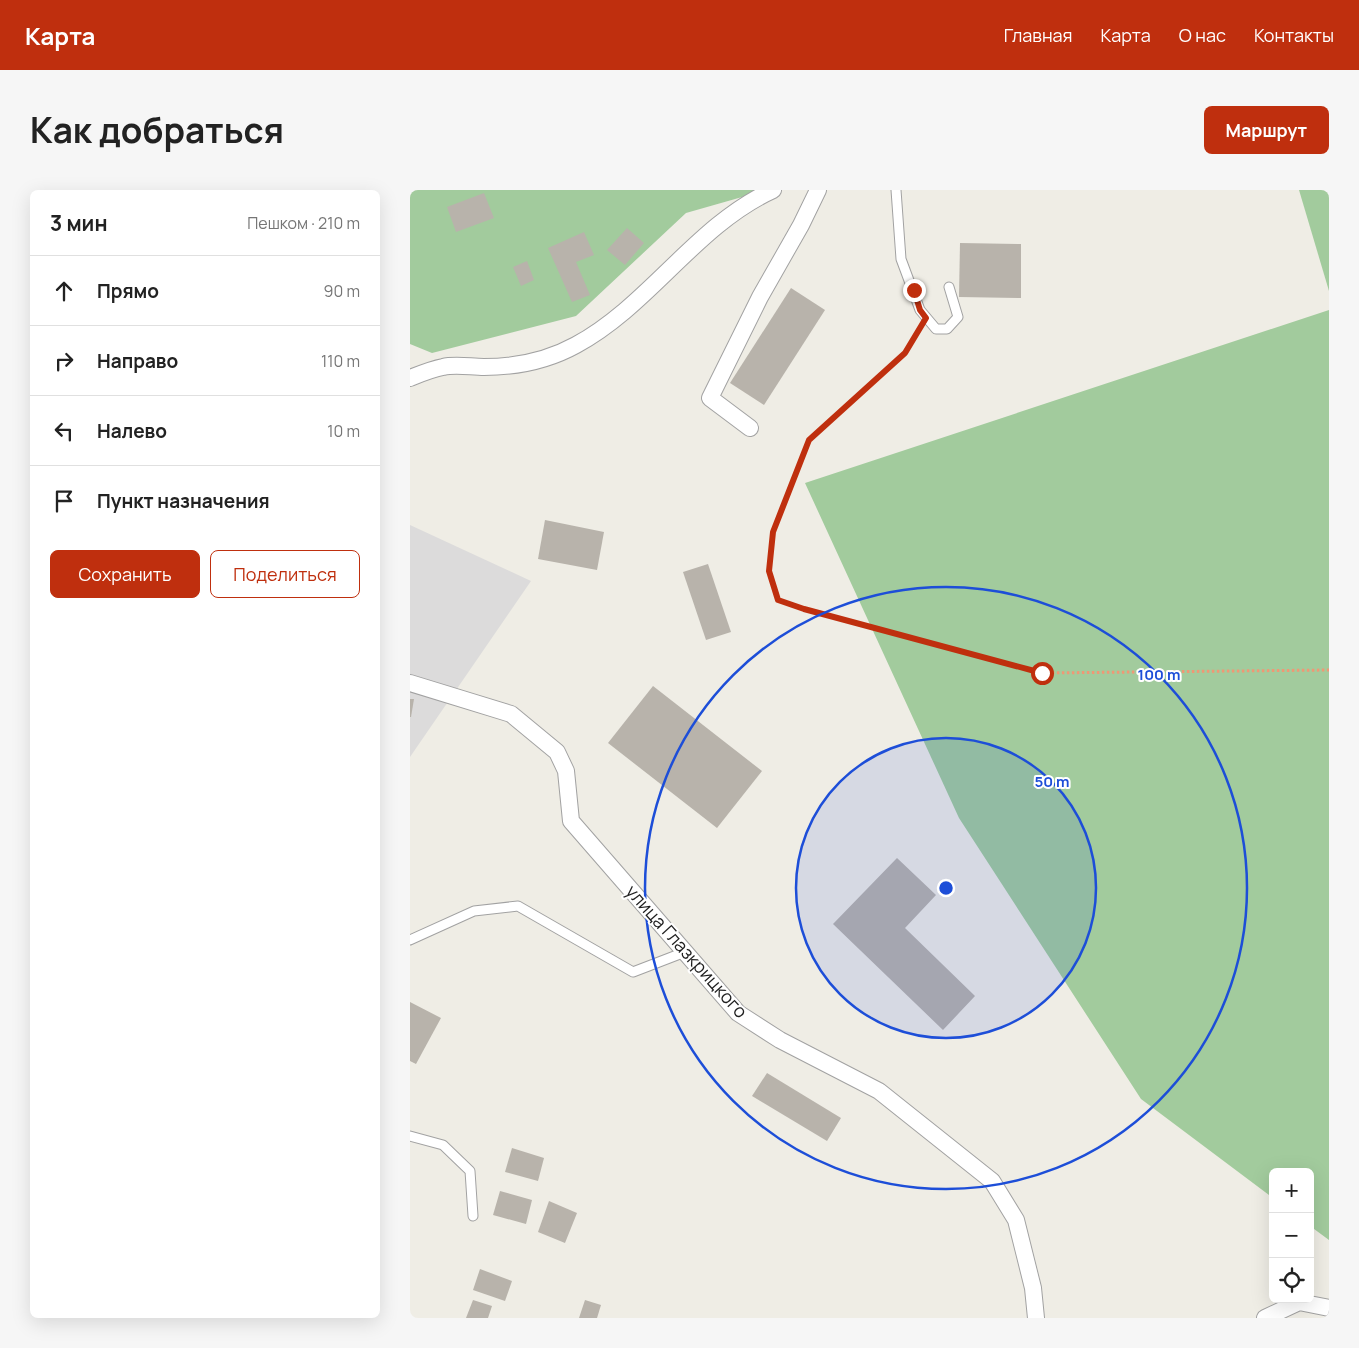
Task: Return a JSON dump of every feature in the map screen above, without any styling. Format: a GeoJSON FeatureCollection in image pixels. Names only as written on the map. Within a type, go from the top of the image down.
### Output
{"type":"FeatureCollection","features":[{"type":"Feature","properties":{"kind":"street"},"geometry":{"type":"LineString","coordinates":[[410,378],[443,366],[500,367],[540,362],[576,345],[615,320],[726,219],[760,196],[773,190]]}},
{"type":"Feature","properties":{"kind":"street"},"geometry":{"type":"LineString","coordinates":[[750,428],[710,398],[760,297],[801,225],[818,190]]}},
{"type":"Feature","properties":{"kind":"street","name":"улица Глазкрицкого"},"geometry":{"type":"LineString","coordinates":[[410,683],[511,714],[557,752],[566,772],[571,821],[738,1012],[780,1040],[879,1091],[992,1181],[1016,1220],[1033,1288],[1036,1318]]}},
{"type":"Feature","properties":{"kind":"street"},"geometry":{"type":"LineString","coordinates":[[1265,1318],[1299,1302],[1329,1308]]}},
{"type":"Feature","properties":{"kind":"lane"},"geometry":{"type":"LineString","coordinates":[[896,190],[901,259],[920,310],[936,329],[947,329],[958,316],[949,287]]}},
{"type":"Feature","properties":{"kind":"lane"},"geometry":{"type":"LineString","coordinates":[[410,940],[474,912],[518,906],[633,972],[685,952]]}},
{"type":"Feature","properties":{"kind":"lane"},"geometry":{"type":"LineString","coordinates":[[410,1136],[443,1145],[470,1171],[473,1216]]}},
{"type":"Feature","properties":{"kind":"path"},"geometry":{"type":"LineString","coordinates":[[926,318],[905,353],[809,440],[773,532],[769,571],[778,600],[814,612],[1042,673],[1329,670]]}},
{"type":"Feature","properties":{"kind":"shaded area"},"geometry":{"type":"Polygon","coordinates":[[[410,525],[531,581],[410,757],[410,525]]]}},
{"type":"Feature","properties":{"kind":"green space"},"geometry":{"type":"Polygon","coordinates":[[[410,190],[767,190],[686,213],[576,316],[432,353],[410,344],[410,190]]]}},
{"type":"Feature","properties":{"kind":"green space"},"geometry":{"type":"Polygon","coordinates":[[[1299,190],[1329,190],[1329,291],[1299,190]]]}},
{"type":"Feature","properties":{"kind":"green space"},"geometry":{"type":"Polygon","coordinates":[[[1329,310],[1329,1240],[1314,1229],[1314,1168],[1269,1168],[1269,1195],[1141,1099],[959,818],[805,483],[1329,310]]]}},
{"type":"Feature","properties":{"kind":"building"},"geometry":{"type":"Polygon","coordinates":[[[484,193],[494,218],[456,232],[447,207],[484,193]]]}},
{"type":"Feature","properties":{"kind":"building"},"geometry":{"type":"Polygon","coordinates":[[[627,228],[644,243],[625,265],[607,250],[627,228]]]}},
{"type":"Feature","properties":{"kind":"building"},"geometry":{"type":"Polygon","coordinates":[[[584,232],[594,255],[576,262],[590,295],[572,302],[548,248],[584,232]]]}},
{"type":"Feature","properties":{"kind":"building"},"geometry":{"type":"Polygon","coordinates":[[[960,243],[1021,244],[1021,298],[959,297],[960,243]]]}},
{"type":"Feature","properties":{"kind":"building"},"geometry":{"type":"Polygon","coordinates":[[[527,261],[534,280],[521,286],[513,267],[527,261]]]}},
{"type":"Feature","properties":{"kind":"building"},"geometry":{"type":"Polygon","coordinates":[[[791,288],[825,310],[764,405],[730,383],[791,288]]]}},
{"type":"Feature","properties":{"kind":"building"},"geometry":{"type":"Polygon","coordinates":[[[545,520],[604,532],[597,570],[538,559],[545,520]]]}},
{"type":"Feature","properties":{"kind":"building"},"geometry":{"type":"Polygon","coordinates":[[[708,564],[731,632],[706,640],[683,572],[708,564]]]}},
{"type":"Feature","properties":{"kind":"building"},"geometry":{"type":"Polygon","coordinates":[[[653,686],[762,771],[717,828],[608,743],[653,686]]]}},
{"type":"Feature","properties":{"kind":"building"},"geometry":{"type":"Polygon","coordinates":[[[410,699],[414,699],[411,717],[410,717],[410,699]]]}},
{"type":"Feature","properties":{"kind":"building"},"geometry":{"type":"Polygon","coordinates":[[[897,858],[936,895],[905,928],[975,996],[943,1030],[833,924],[897,858]]]}},
{"type":"Feature","properties":{"kind":"building"},"geometry":{"type":"Polygon","coordinates":[[[410,1002],[441,1018],[416,1064],[410,1061],[410,1002]]]}},
{"type":"Feature","properties":{"kind":"building"},"geometry":{"type":"Polygon","coordinates":[[[767,1073],[841,1118],[827,1141],[752,1096],[767,1073]]]}},
{"type":"Feature","properties":{"kind":"building"},"geometry":{"type":"Polygon","coordinates":[[[512,1148],[544,1158],[538,1181],[505,1172],[512,1148]]]}},
{"type":"Feature","properties":{"kind":"building"},"geometry":{"type":"Polygon","coordinates":[[[500,1191],[532,1200],[526,1224],[493,1215],[500,1191]]]}},
{"type":"Feature","properties":{"kind":"building"},"geometry":{"type":"Polygon","coordinates":[[[549,1201],[577,1213],[565,1243],[538,1232],[549,1201]]]}},
{"type":"Feature","properties":{"kind":"building"},"geometry":{"type":"Polygon","coordinates":[[[480,1269],[512,1281],[505,1301],[473,1290],[480,1269]]]}},
{"type":"Feature","properties":{"kind":"building"},"geometry":{"type":"Polygon","coordinates":[[[473,1300],[492,1306],[488,1318],[466,1318],[473,1300]]]}},
{"type":"Feature","properties":{"kind":"building"},"geometry":{"type":"Polygon","coordinates":[[[585,1300],[601,1305],[597,1318],[579,1318],[585,1300]]]}},
{"type":"Feature","properties":{"kind":"route"},"geometry":{"type":"LineString","coordinates":[[914,290],[920,310],[926,318],[905,353],[879,379],[809,440],[773,532],[769,571],[778,600],[804,609],[1042,673]]}}]}
